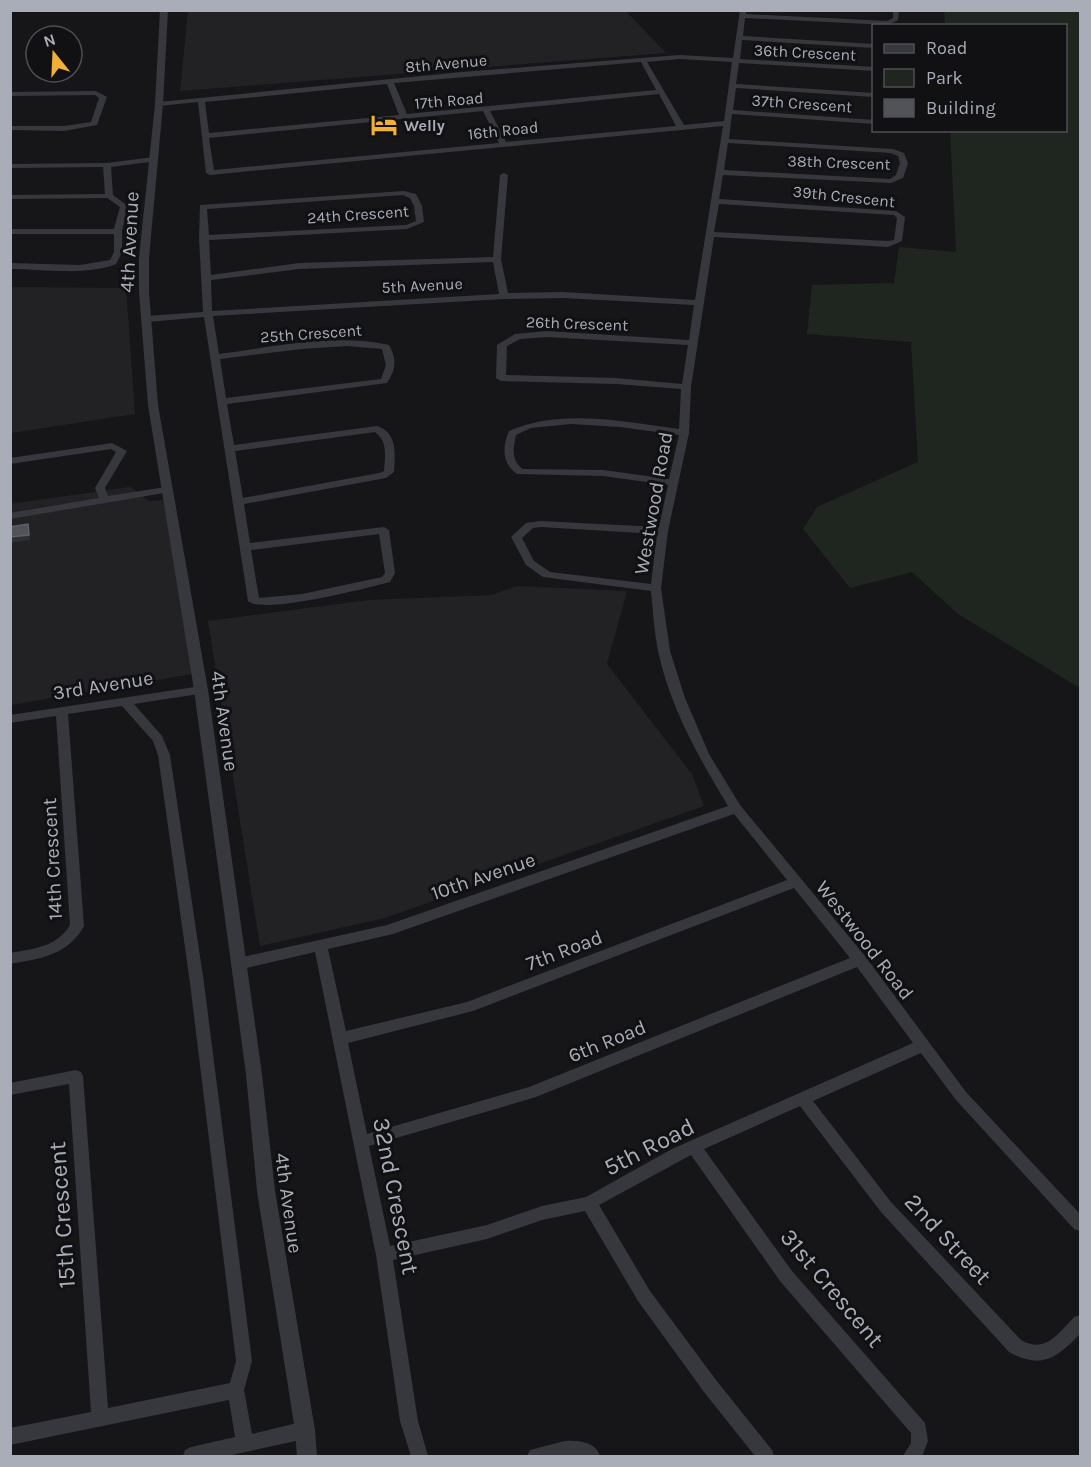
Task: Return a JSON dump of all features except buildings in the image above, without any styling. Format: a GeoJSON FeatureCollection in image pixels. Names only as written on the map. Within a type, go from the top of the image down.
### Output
{"type":"FeatureCollection","features":[{"type":"Feature","properties":{"kind":"street"},"geometry":{"type":"LineString","coordinates":[[742,13],[888,22],[896,19],[896,10]]}},
{"type":"Feature","properties":{"kind":"street","name":"4th Avenue"},"geometry":{"type":"LineString","coordinates":[[166,12],[144,258],[153,405],[201,690],[254,1074],[266,1191],[307,1456]]}},
{"type":"Feature","properties":{"kind":"street","name":"Westwood Road"},"geometry":{"type":"LineString","coordinates":[[742,13],[725,141],[686,387],[684,434],[663,531],[656,588],[664,651],[679,698],[703,755],[736,808],[860,960],[961,1096],[1080,1224]]}},
{"type":"Feature","properties":{"kind":"street","name":"36th Crescent"},"geometry":{"type":"LineString","coordinates":[[740,38],[872,46]]}},
{"type":"Feature","properties":{"kind":"street","name":"8th Avenue"},"geometry":{"type":"LineString","coordinates":[[159,104],[390,81],[643,60],[686,57],[736,62]]}},
{"type":"Feature","properties":{"kind":"street"},"geometry":{"type":"LineString","coordinates":[[643,60],[681,127]]}},
{"type":"Feature","properties":{"kind":"street","name":"36th Crescent"},"geometry":{"type":"LineString","coordinates":[[736,62],[872,69]]}},
{"type":"Feature","properties":{"kind":"street"},"geometry":{"type":"LineString","coordinates":[[390,81],[404,117]]}},
{"type":"Feature","properties":{"kind":"street","name":"37th Crescent"},"geometry":{"type":"LineString","coordinates":[[732,86],[872,94]]}},
{"type":"Feature","properties":{"kind":"street","name":"17th Road"},"geometry":{"type":"LineString","coordinates":[[205,136],[660,92]]}},
{"type":"Feature","properties":{"kind":"street"},"geometry":{"type":"LineString","coordinates":[[10,94],[96,93],[103,97],[94,123],[90,125],[71,128],[10,128]]}},
{"type":"Feature","properties":{"kind":"street"},"geometry":{"type":"LineString","coordinates":[[201,100],[205,136]]}},
{"type":"Feature","properties":{"kind":"street"},"geometry":{"type":"LineString","coordinates":[[486,110],[504,145]]}},
{"type":"Feature","properties":{"kind":"street","name":"37th Crescent"},"geometry":{"type":"LineString","coordinates":[[728,118],[872,122]]}},
{"type":"Feature","properties":{"kind":"street","name":"16th Road"},"geometry":{"type":"LineString","coordinates":[[205,136],[210,173],[681,127],[728,118]]}},
{"type":"Feature","properties":{"kind":"street","name":"38th Crescent"},"geometry":{"type":"LineString","coordinates":[[719,172],[891,181],[900,176],[904,164],[901,155],[893,151],[725,141]]}},
{"type":"Feature","properties":{"kind":"street"},"geometry":{"type":"LineString","coordinates":[[10,166],[107,165],[154,159]]}},
{"type":"Feature","properties":{"kind":"street"},"geometry":{"type":"LineString","coordinates":[[107,165],[109,196]]}},
{"type":"Feature","properties":{"kind":"street"},"geometry":{"type":"LineString","coordinates":[[504,175],[497,259],[504,296]]}},
{"type":"Feature","properties":{"kind":"street","name":"24th Crescent"},"geometry":{"type":"LineString","coordinates":[[404,194],[413,196],[418,206],[420,222],[407,227],[203,238],[202,207],[404,194]]}},
{"type":"Feature","properties":{"kind":"street"},"geometry":{"type":"LineString","coordinates":[[10,197],[109,196],[124,206],[118,231],[119,250],[115,261],[110,264],[95,267],[10,266]]}},
{"type":"Feature","properties":{"kind":"street","name":"39th Crescent"},"geometry":{"type":"LineString","coordinates":[[709,234],[888,244],[898,241],[901,217],[896,213],[714,201]]}},
{"type":"Feature","properties":{"kind":"street"},"geometry":{"type":"LineString","coordinates":[[10,232],[118,231]]}},
{"type":"Feature","properties":{"kind":"street"},"geometry":{"type":"LineString","coordinates":[[203,238],[208,314],[254,601],[275,601],[386,580],[390,573],[384,530],[246,547]]}},
{"type":"Feature","properties":{"kind":"street"},"geometry":{"type":"LineString","coordinates":[[207,278],[299,266],[497,259]]}},
{"type":"Feature","properties":{"kind":"street","name":"5th Avenue"},"geometry":{"type":"LineString","coordinates":[[147,320],[208,314],[504,296],[563,295],[699,303]]}},
{"type":"Feature","properties":{"kind":"street","name":"26th Crescent"},"geometry":{"type":"LineString","coordinates":[[686,387],[615,381],[501,378],[502,345],[518,336],[547,334],[693,344]]}},
{"type":"Feature","properties":{"kind":"street","name":"25th Crescent"},"geometry":{"type":"LineString","coordinates":[[216,357],[331,345],[368,344],[386,347],[391,369],[384,381],[221,402]]}},
{"type":"Feature","properties":{"kind":"street"},"geometry":{"type":"LineString","coordinates":[[673,483],[603,473],[521,472],[515,469],[509,459],[508,448],[512,433],[523,426],[539,423],[599,423],[684,434]]}},
{"type":"Feature","properties":{"kind":"street"},"geometry":{"type":"LineString","coordinates":[[229,449],[377,429],[385,433],[389,440],[389,472],[382,476],[237,502]]}},
{"type":"Feature","properties":{"kind":"street"},"geometry":{"type":"LineString","coordinates":[[10,461],[112,446],[122,451],[100,488],[105,501]]}},
{"type":"Feature","properties":{"kind":"street"},"geometry":{"type":"LineString","coordinates":[[10,516],[166,490]]}},
{"type":"Feature","properties":{"kind":"street"},"geometry":{"type":"LineString","coordinates":[[656,588],[547,575],[530,563],[516,537],[530,525],[541,524],[663,531]]}},
{"type":"Feature","properties":{"kind":"street","name":"3rd Avenue"},"geometry":{"type":"LineString","coordinates":[[10,719],[201,690]]}},
{"type":"Feature","properties":{"kind":"street"},"geometry":{"type":"LineString","coordinates":[[125,702],[158,739],[165,755],[197,983],[244,1361],[236,1390],[245,1444]]}},
{"type":"Feature","properties":{"kind":"street","name":"14th Crescent"},"geometry":{"type":"LineString","coordinates":[[10,959],[62,946],[71,938],[77,926],[62,711]]}},
{"type":"Feature","properties":{"kind":"street","name":"10th Avenue"},"geometry":{"type":"LineString","coordinates":[[238,964],[388,930],[736,808]]}},
{"type":"Feature","properties":{"kind":"street","name":"7th Road"},"geometry":{"type":"LineString","coordinates":[[339,1039],[468,1007],[797,882]]}},
{"type":"Feature","properties":{"kind":"street","name":"32nd Crescent"},"geometry":{"type":"LineString","coordinates":[[321,946],[384,1255],[409,1421],[419,1456]]}},
{"type":"Feature","properties":{"kind":"street","name":"6th Road"},"geometry":{"type":"LineString","coordinates":[[362,1142],[531,1093],[860,960]]}},
{"type":"Feature","properties":{"kind":"street","name":"5th Road"},"geometry":{"type":"LineString","coordinates":[[384,1255],[487,1232],[542,1213],[589,1203],[677,1154],[695,1148],[923,1045]]}},
{"type":"Feature","properties":{"kind":"street","name":"15th Crescent"},"geometry":{"type":"LineString","coordinates":[[10,1089],[76,1076],[100,1418]]}},
{"type":"Feature","properties":{"kind":"street","name":"2nd Street"},"geometry":{"type":"LineString","coordinates":[[802,1098],[886,1207],[1015,1346],[1024,1353],[1037,1355],[1047,1352],[1080,1323]]}},
{"type":"Feature","properties":{"kind":"street","name":"31st Crescent"},"geometry":{"type":"LineString","coordinates":[[695,1148],[786,1276],[919,1429],[921,1440],[917,1451],[911,1456]]}},
{"type":"Feature","properties":{"kind":"street"},"geometry":{"type":"LineString","coordinates":[[589,1203],[644,1296],[710,1386],[766,1456]]}},
{"type":"Feature","properties":{"kind":"street"},"geometry":{"type":"LineString","coordinates":[[10,1437],[236,1390]]}},
{"type":"Feature","properties":{"kind":"street"},"geometry":{"type":"LineString","coordinates":[[191,1456],[304,1430]]}},
{"type":"Feature","properties":{"kind":"street"},"geometry":{"type":"LineString","coordinates":[[536,1456],[570,1449],[588,1452],[592,1456]]}},
{"type":"Feature","properties":{"kind":"shaded area"},"geometry":{"type":"Polygon","coordinates":[[[188,11],[626,11],[666,53],[180,91],[188,11]]]}},
{"type":"Feature","properties":{"kind":"shaded area"},"geometry":{"type":"Polygon","coordinates":[[[11,287],[126,288],[135,414],[11,433],[11,287]]]}},
{"type":"Feature","properties":{"kind":"shaded area"},"geometry":{"type":"Polygon","coordinates":[[[130,487],[149,501],[164,500],[192,674],[11,705],[10,504],[130,487]]]}},
{"type":"Feature","properties":{"kind":"shaded area"},"geometry":{"type":"Polygon","coordinates":[[[517,586],[627,591],[607,664],[692,774],[704,806],[385,918],[260,946],[208,621],[369,600],[492,595],[517,586]]]}},
{"type":"Feature","properties":{"kind":"green space"},"geometry":{"type":"Polygon","coordinates":[[[944,11],[1080,11],[1080,688],[958,614],[912,572],[850,588],[803,529],[817,507],[918,462],[911,342],[807,334],[812,285],[894,283],[899,247],[956,252],[950,132],[1067,132],[1067,24],[945,24],[944,11]]]}},
{"type":"Feature","properties":{"kind":"place","name":"Welly"},"geometry":{"type":"Point","coordinates":[384,125]}}]}
